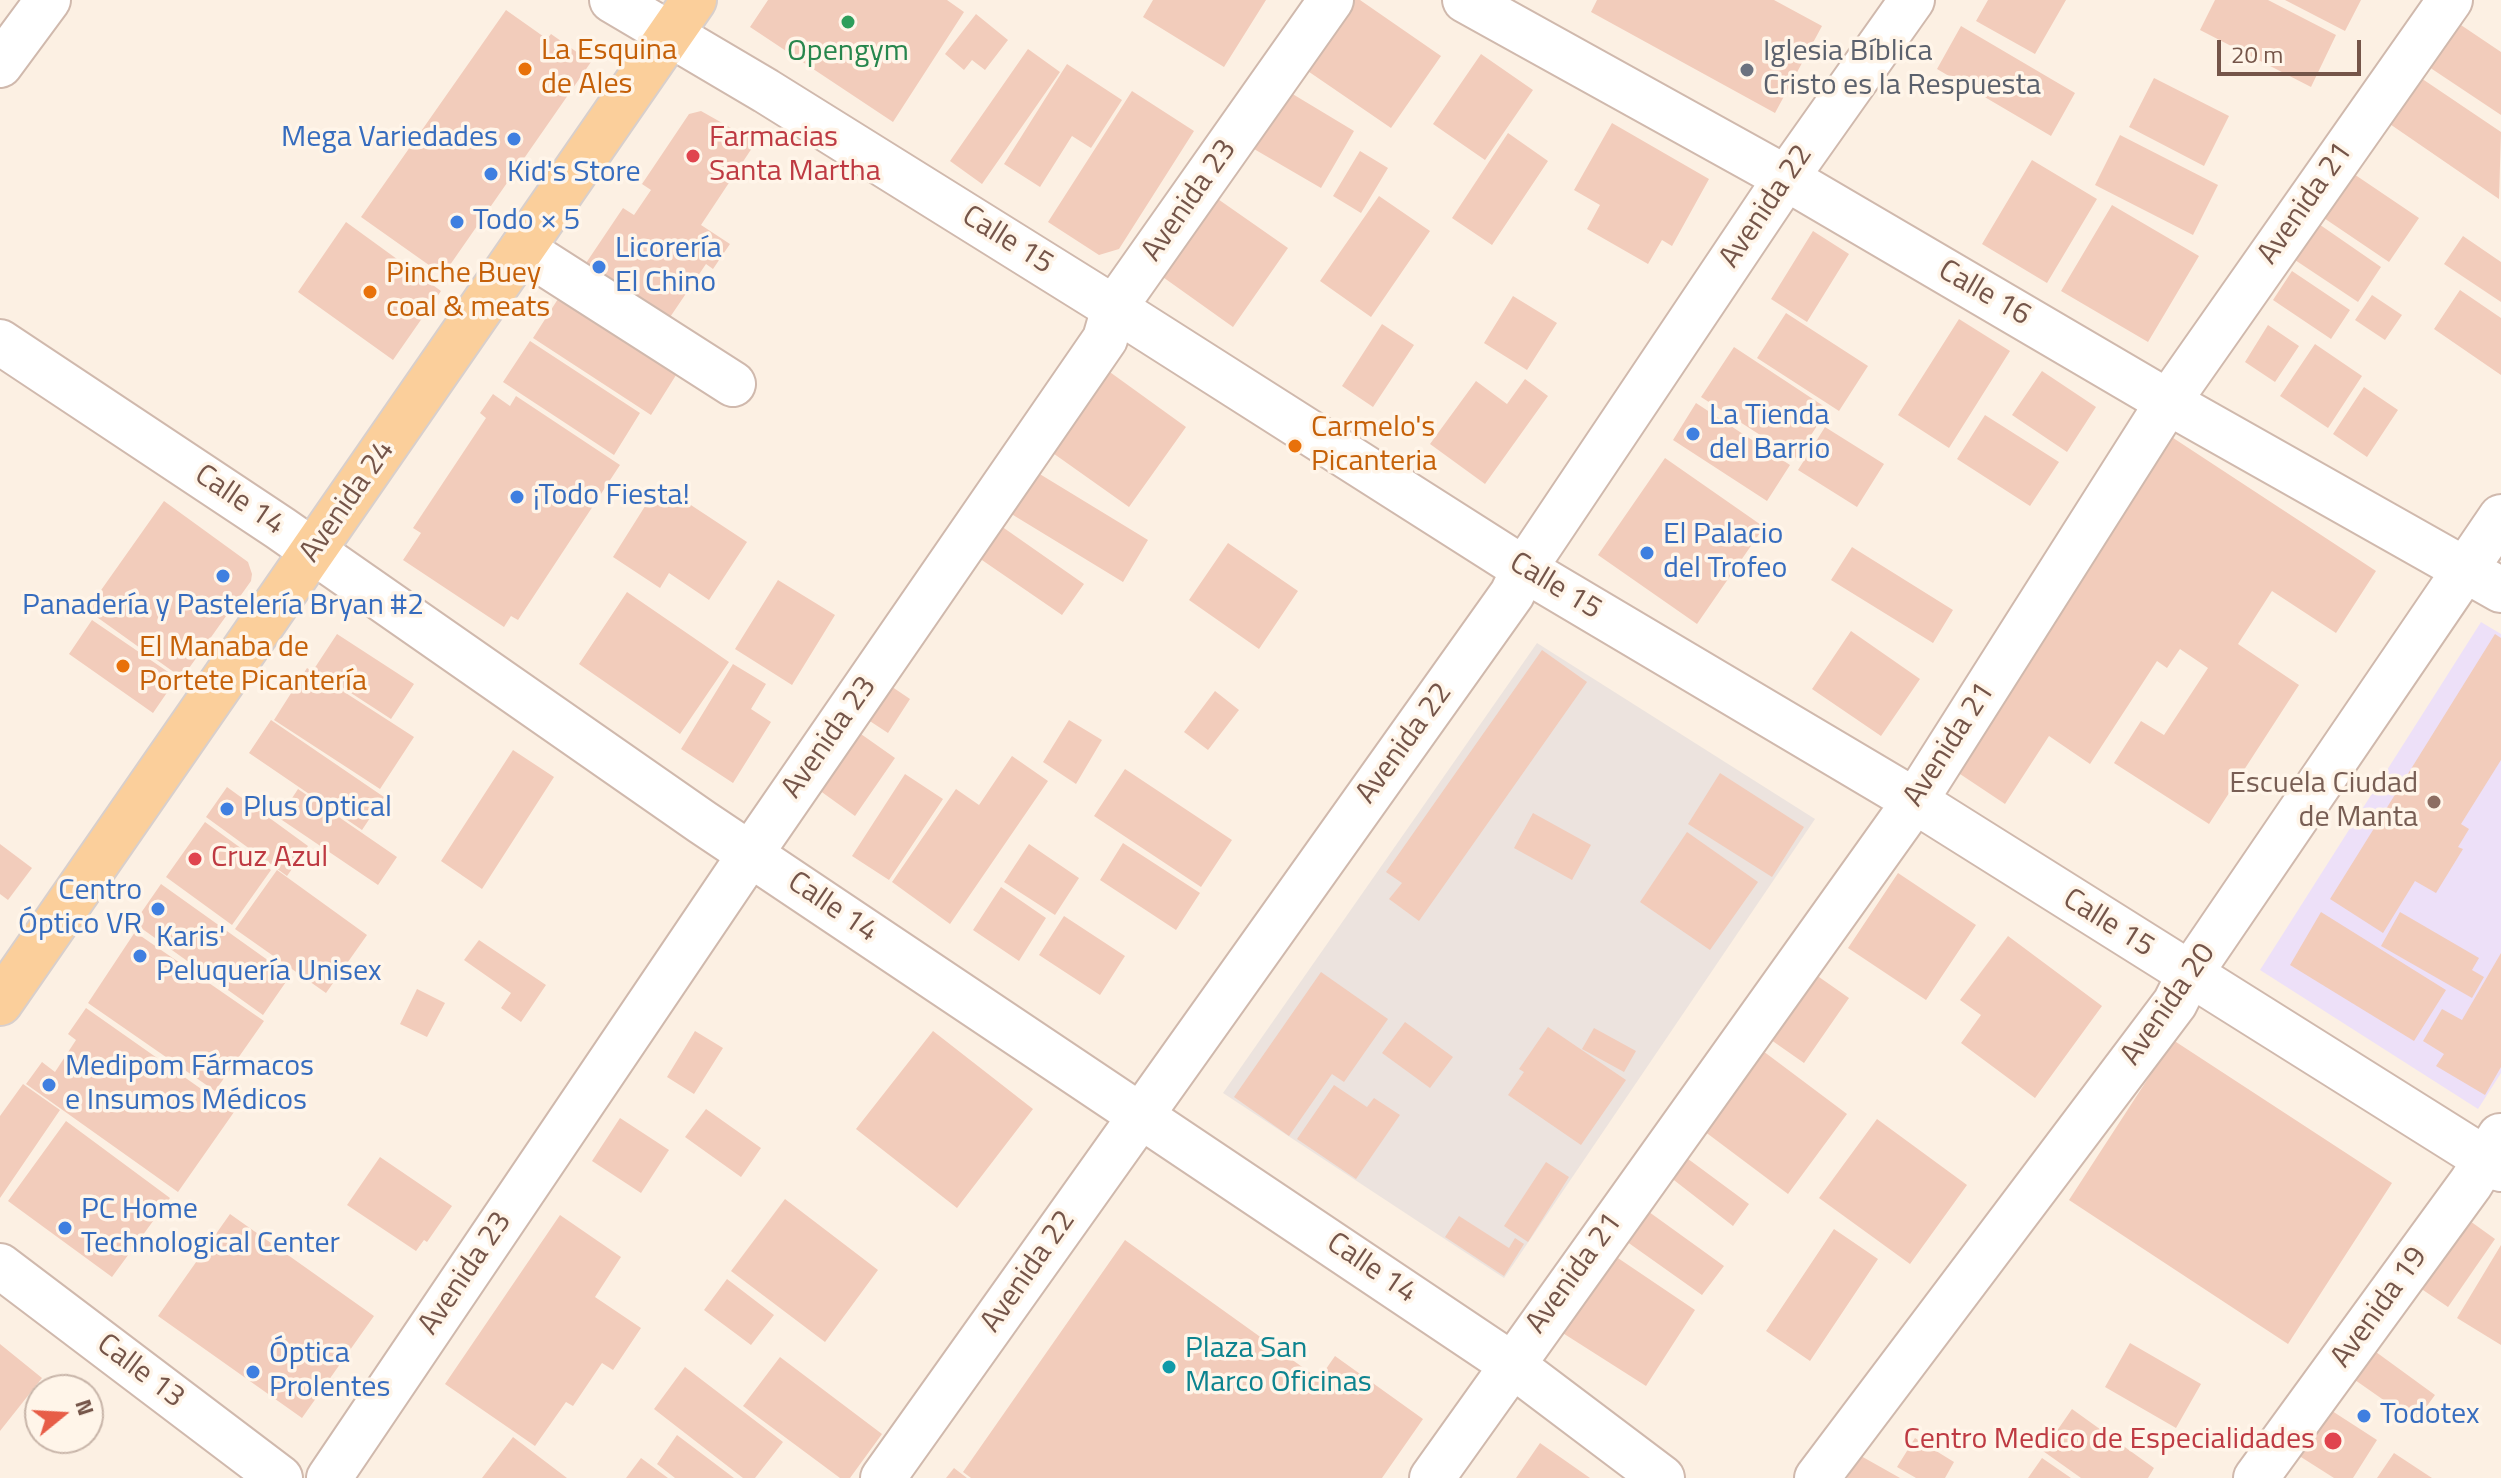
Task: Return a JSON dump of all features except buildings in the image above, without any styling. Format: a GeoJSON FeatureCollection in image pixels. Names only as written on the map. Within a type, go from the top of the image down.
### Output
{"type":"FeatureCollection","features":[{"type":"Feature","properties":{"kind":"main road","name":"Avenida 24"},"geometry":{"type":"LineString","coordinates":[[0,1003],[694,0]]}},
{"type":"Feature","properties":{"kind":"street"},"geometry":{"type":"LineString","coordinates":[[0,65],[48,0]]}},
{"type":"Feature","properties":{"kind":"street","name":"Calle 15"},"geometry":{"type":"LineString","coordinates":[[612,0],[766,91],[1114,308],[1524,569],[1915,801],[2189,975],[2496,1154]]}},
{"type":"Feature","properties":{"kind":"street","name":"Avenida 23"},"geometry":{"type":"LineString","coordinates":[[329,1478],[751,853],[1105,339],[1114,308],[1331,0]]}},
{"type":"Feature","properties":{"kind":"street","name":"Calle 16"},"geometry":{"type":"LineString","coordinates":[[1465,0],[1786,178],[2168,402],[2483,579]]}},
{"type":"Feature","properties":{"kind":"street","name":"Avenida 22"},"geometry":{"type":"LineString","coordinates":[[883,1478],[1512,594],[1524,569],[1786,178],[1912,0]]}},
{"type":"Feature","properties":{"kind":"street","name":"Avenida 21"},"geometry":{"type":"LineString","coordinates":[[1432,1478],[1915,801],[2168,402],[2450,0]]}},
{"type":"Feature","properties":{"kind":"street"},"geometry":{"type":"LineString","coordinates":[[522,249],[733,384]]}},
{"type":"Feature","properties":{"kind":"street","name":"Calle 14"},"geometry":{"type":"LineString","coordinates":[[0,342],[1139,1117],[1511,1364],[1662,1478]]}},
{"type":"Feature","properties":{"kind":"street","name":"Avenida 20"},"geometry":{"type":"LineString","coordinates":[[1817,1478],[2175,1003],[2189,975],[2483,579],[2501,517]]}},
{"type":"Feature","properties":{"kind":"street","name":"Avenida 19"},"geometry":{"type":"LineString","coordinates":[[2256,1478],[2496,1154]]}},
{"type":"Feature","properties":{"kind":"street","name":"Calle 13"},"geometry":{"type":"LineString","coordinates":[[0,1266],[280,1478]]}},
{"type":"Feature","properties":{"kind":"shaded area","name":"Escuela Ciudad de Manta"},"geometry":{"type":"Polygon","coordinates":[[[2481,622],[2501,634],[2501,1073],[2478,1109],[2260,970],[2481,622]]]}},
{"type":"Feature","properties":{"kind":"shaded area"},"geometry":{"type":"Polygon","coordinates":[[[1537,643],[1815,819],[1504,1278],[1223,1093],[1537,643]]]}},
{"type":"Feature","properties":{"kind":"place","name":"Opengym"},"geometry":{"type":"Point","coordinates":[848,22]}},
{"type":"Feature","properties":{"kind":"place","name":"La Esquina de Ales"},"geometry":{"type":"Point","coordinates":[525,69]}},
{"type":"Feature","properties":{"kind":"place","name":"Iglesia Bíblica Cristo es la Respuesta"},"geometry":{"type":"Point","coordinates":[1747,70]}},
{"type":"Feature","properties":{"kind":"place","name":"Mega Variedades"},"geometry":{"type":"Point","coordinates":[514,139]}},
{"type":"Feature","properties":{"kind":"place","name":"Farmacias Santa Martha"},"geometry":{"type":"Point","coordinates":[693,156]}},
{"type":"Feature","properties":{"kind":"place","name":"Kid's Store"},"geometry":{"type":"Point","coordinates":[491,174]}},
{"type":"Feature","properties":{"kind":"place","name":"Todo × 5"},"geometry":{"type":"Point","coordinates":[457,222]}},
{"type":"Feature","properties":{"kind":"place","name":"Licorería El Chino"},"geometry":{"type":"Point","coordinates":[599,267]}},
{"type":"Feature","properties":{"kind":"place","name":"Pinche Buey coal & meats"},"geometry":{"type":"Point","coordinates":[370,292]}},
{"type":"Feature","properties":{"kind":"place","name":"La Tienda del Barrio"},"geometry":{"type":"Point","coordinates":[1693,434]}},
{"type":"Feature","properties":{"kind":"place","name":"Carmelo's Picanteria"},"geometry":{"type":"Point","coordinates":[1295,446]}},
{"type":"Feature","properties":{"kind":"place","name":"¡Todo Fiesta!"},"geometry":{"type":"Point","coordinates":[517,497]}},
{"type":"Feature","properties":{"kind":"place","name":"El Palacio del Trofeo"},"geometry":{"type":"Point","coordinates":[1647,553]}},
{"type":"Feature","properties":{"kind":"place","name":"Panadería y Pastelería Bryan #2"},"geometry":{"type":"Point","coordinates":[223,576]}},
{"type":"Feature","properties":{"kind":"place","name":"El Manaba de Portete Picantería"},"geometry":{"type":"Point","coordinates":[123,666]}},
{"type":"Feature","properties":{"kind":"place","name":"Escuela Ciudad de Manta"},"geometry":{"type":"Point","coordinates":[2434,802]}},
{"type":"Feature","properties":{"kind":"place","name":"Plus Optical"},"geometry":{"type":"Point","coordinates":[227,809]}},
{"type":"Feature","properties":{"kind":"place","name":"Cruz Azul"},"geometry":{"type":"Point","coordinates":[195,859]}},
{"type":"Feature","properties":{"kind":"place","name":"Centro Óptico VR"},"geometry":{"type":"Point","coordinates":[158,909]}},
{"type":"Feature","properties":{"kind":"place","name":"Karis' Peluquería Unisex"},"geometry":{"type":"Point","coordinates":[140,956]}},
{"type":"Feature","properties":{"kind":"place","name":"Medipom Fármacos e Insumos Médicos"},"geometry":{"type":"Point","coordinates":[49,1085]}},
{"type":"Feature","properties":{"kind":"place","name":"PC Home Technological Center"},"geometry":{"type":"Point","coordinates":[65,1228]}},
{"type":"Feature","properties":{"kind":"place","name":"Plaza San Marco Oficinas"},"geometry":{"type":"Point","coordinates":[1169,1367]}},
{"type":"Feature","properties":{"kind":"place","name":"Óptica Prolentes"},"geometry":{"type":"Point","coordinates":[253,1372]}},
{"type":"Feature","properties":{"kind":"place","name":"Todotex"},"geometry":{"type":"Point","coordinates":[2364,1416]}},
{"type":"Feature","properties":{"kind":"place","name":"Centro Medico de Especialidades"},"geometry":{"type":"Point","coordinates":[2333,1441]}}]}
